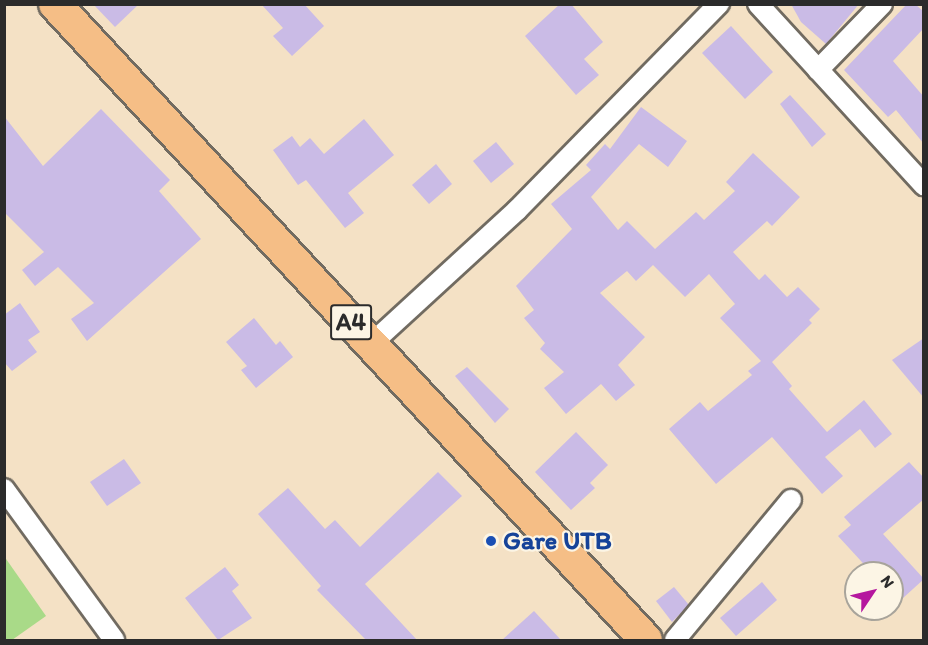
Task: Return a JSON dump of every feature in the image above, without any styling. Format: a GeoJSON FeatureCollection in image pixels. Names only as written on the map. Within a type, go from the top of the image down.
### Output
{"type":"FeatureCollection","features":[{"type":"Feature","properties":{"kind":"main road","name":"A4"},"geometry":{"type":"LineString","coordinates":[[55,4],[646,640]]}},
{"type":"Feature","properties":{"kind":"street"},"geometry":{"type":"LineString","coordinates":[[371,344],[517,210],[719,4]]}},
{"type":"Feature","properties":{"kind":"street"},"geometry":{"type":"LineString","coordinates":[[758,4],[924,184]]}},
{"type":"Feature","properties":{"kind":"street"},"geometry":{"type":"LineString","coordinates":[[818,70],[882,4]]}},
{"type":"Feature","properties":{"kind":"street"},"geometry":{"type":"LineString","coordinates":[[4,489],[114,640]]}},
{"type":"Feature","properties":{"kind":"street"},"geometry":{"type":"LineString","coordinates":[[675,640],[791,500]]}},
{"type":"Feature","properties":{"kind":"green space"},"geometry":{"type":"Polygon","coordinates":[[[4,556],[46,616],[12,640],[5,640],[4,556]]]}},
{"type":"Feature","properties":{"kind":"building"},"geometry":{"type":"Polygon","coordinates":[[[93,4],[139,4],[115,27],[93,4]]]}},
{"type":"Feature","properties":{"kind":"building"},"geometry":{"type":"Polygon","coordinates":[[[261,4],[304,4],[324,26],[292,56],[273,36],[283,28],[261,4]]]}},
{"type":"Feature","properties":{"kind":"building"},"geometry":{"type":"Polygon","coordinates":[[[560,4],[571,4],[603,42],[584,59],[599,75],[576,95],[525,36],[560,4]]]}},
{"type":"Feature","properties":{"kind":"building"},"geometry":{"type":"Polygon","coordinates":[[[791,4],[859,4],[826,44],[801,22],[791,4]]]}},
{"type":"Feature","properties":{"kind":"building"},"geometry":{"type":"Polygon","coordinates":[[[907,4],[915,4],[924,12],[924,28],[893,61],[924,97],[924,144],[896,110],[888,117],[844,70],[907,4]]]}},
{"type":"Feature","properties":{"kind":"building"},"geometry":{"type":"Polygon","coordinates":[[[731,26],[773,72],[745,99],[702,53],[731,26]]]}},
{"type":"Feature","properties":{"kind":"building"},"geometry":{"type":"Polygon","coordinates":[[[790,95],[826,134],[812,147],[780,104],[790,95]]]}},
{"type":"Feature","properties":{"kind":"building"},"geometry":{"type":"Polygon","coordinates":[[[641,107],[687,141],[668,167],[639,144],[591,197],[618,230],[627,221],[655,249],[696,212],[704,220],[735,191],[726,182],[753,153],[800,197],[772,226],[767,221],[733,252],[759,280],[765,274],[787,297],[798,287],[820,309],[809,320],[812,323],[772,362],[792,386],[789,389],[827,432],[864,400],[892,434],[875,448],[860,429],[825,457],[843,476],[822,494],[772,437],[716,484],[669,429],[700,402],[708,411],[752,375],[748,371],[761,361],[720,318],[735,304],[709,274],[685,297],[653,265],[636,281],[627,271],[600,293],[645,337],[618,365],[635,385],[616,401],[601,384],[566,414],[544,388],[564,372],[540,349],[545,343],[524,318],[534,310],[516,286],[572,229],[551,204],[591,170],[586,165],[605,144],[610,149],[641,107]]]}},
{"type":"Feature","properties":{"kind":"building"},"geometry":{"type":"Polygon","coordinates":[[[101,109],[170,180],[159,191],[201,239],[87,341],[71,319],[94,303],[58,267],[35,286],[22,270],[44,252],[4,212],[4,116],[43,166],[101,109]]]}},
{"type":"Feature","properties":{"kind":"building"},"geometry":{"type":"Polygon","coordinates":[[[364,119],[394,155],[348,193],[364,213],[345,228],[306,180],[298,185],[273,150],[292,136],[300,147],[310,138],[324,154],[364,119]]]}},
{"type":"Feature","properties":{"kind":"building"},"geometry":{"type":"Polygon","coordinates":[[[496,142],[514,164],[491,183],[473,161],[496,142]]]}},
{"type":"Feature","properties":{"kind":"building"},"geometry":{"type":"Polygon","coordinates":[[[436,164],[452,184],[429,204],[412,185],[436,164]]]}},
{"type":"Feature","properties":{"kind":"building"},"geometry":{"type":"Polygon","coordinates":[[[20,303],[40,332],[28,340],[37,352],[12,371],[4,362],[4,315],[20,303]]]}},
{"type":"Feature","properties":{"kind":"building"},"geometry":{"type":"Polygon","coordinates":[[[254,318],[276,345],[280,341],[293,357],[256,388],[241,370],[247,366],[226,342],[254,318]]]}},
{"type":"Feature","properties":{"kind":"building"},"geometry":{"type":"Polygon","coordinates":[[[924,338],[924,398],[892,360],[924,338]]]}},
{"type":"Feature","properties":{"kind":"building"},"geometry":{"type":"Polygon","coordinates":[[[467,367],[509,409],[495,423],[455,376],[467,367]]]}},
{"type":"Feature","properties":{"kind":"building"},"geometry":{"type":"Polygon","coordinates":[[[576,432],[608,465],[590,483],[595,488],[571,510],[535,472],[576,432]]]}},
{"type":"Feature","properties":{"kind":"building"},"geometry":{"type":"Polygon","coordinates":[[[124,459],[141,483],[107,506],[90,482],[124,459]]]}},
{"type":"Feature","properties":{"kind":"building"},"geometry":{"type":"Polygon","coordinates":[[[909,462],[924,478],[924,499],[883,534],[924,579],[904,597],[904,561],[861,561],[838,536],[851,525],[844,517],[909,462]]]}},
{"type":"Feature","properties":{"kind":"building"},"geometry":{"type":"Polygon","coordinates":[[[438,472],[462,496],[365,584],[417,640],[366,640],[317,590],[321,586],[258,514],[288,488],[325,529],[335,520],[360,547],[438,472]]]}},
{"type":"Feature","properties":{"kind":"building"},"geometry":{"type":"Polygon","coordinates":[[[225,567],[239,585],[232,591],[252,618],[218,640],[185,598],[225,567]]]}},
{"type":"Feature","properties":{"kind":"building"},"geometry":{"type":"Polygon","coordinates":[[[762,582],[777,600],[736,636],[720,618],[762,582]]]}},
{"type":"Feature","properties":{"kind":"building"},"geometry":{"type":"Polygon","coordinates":[[[674,587],[689,605],[672,622],[656,601],[674,587]]]}},
{"type":"Feature","properties":{"kind":"building"},"geometry":{"type":"Polygon","coordinates":[[[534,611],[561,640],[502,640],[534,611]]]}},
{"type":"Feature","properties":{"kind":"place","name":"Gare UTB"},"geometry":{"type":"Point","coordinates":[491,541]}}]}
